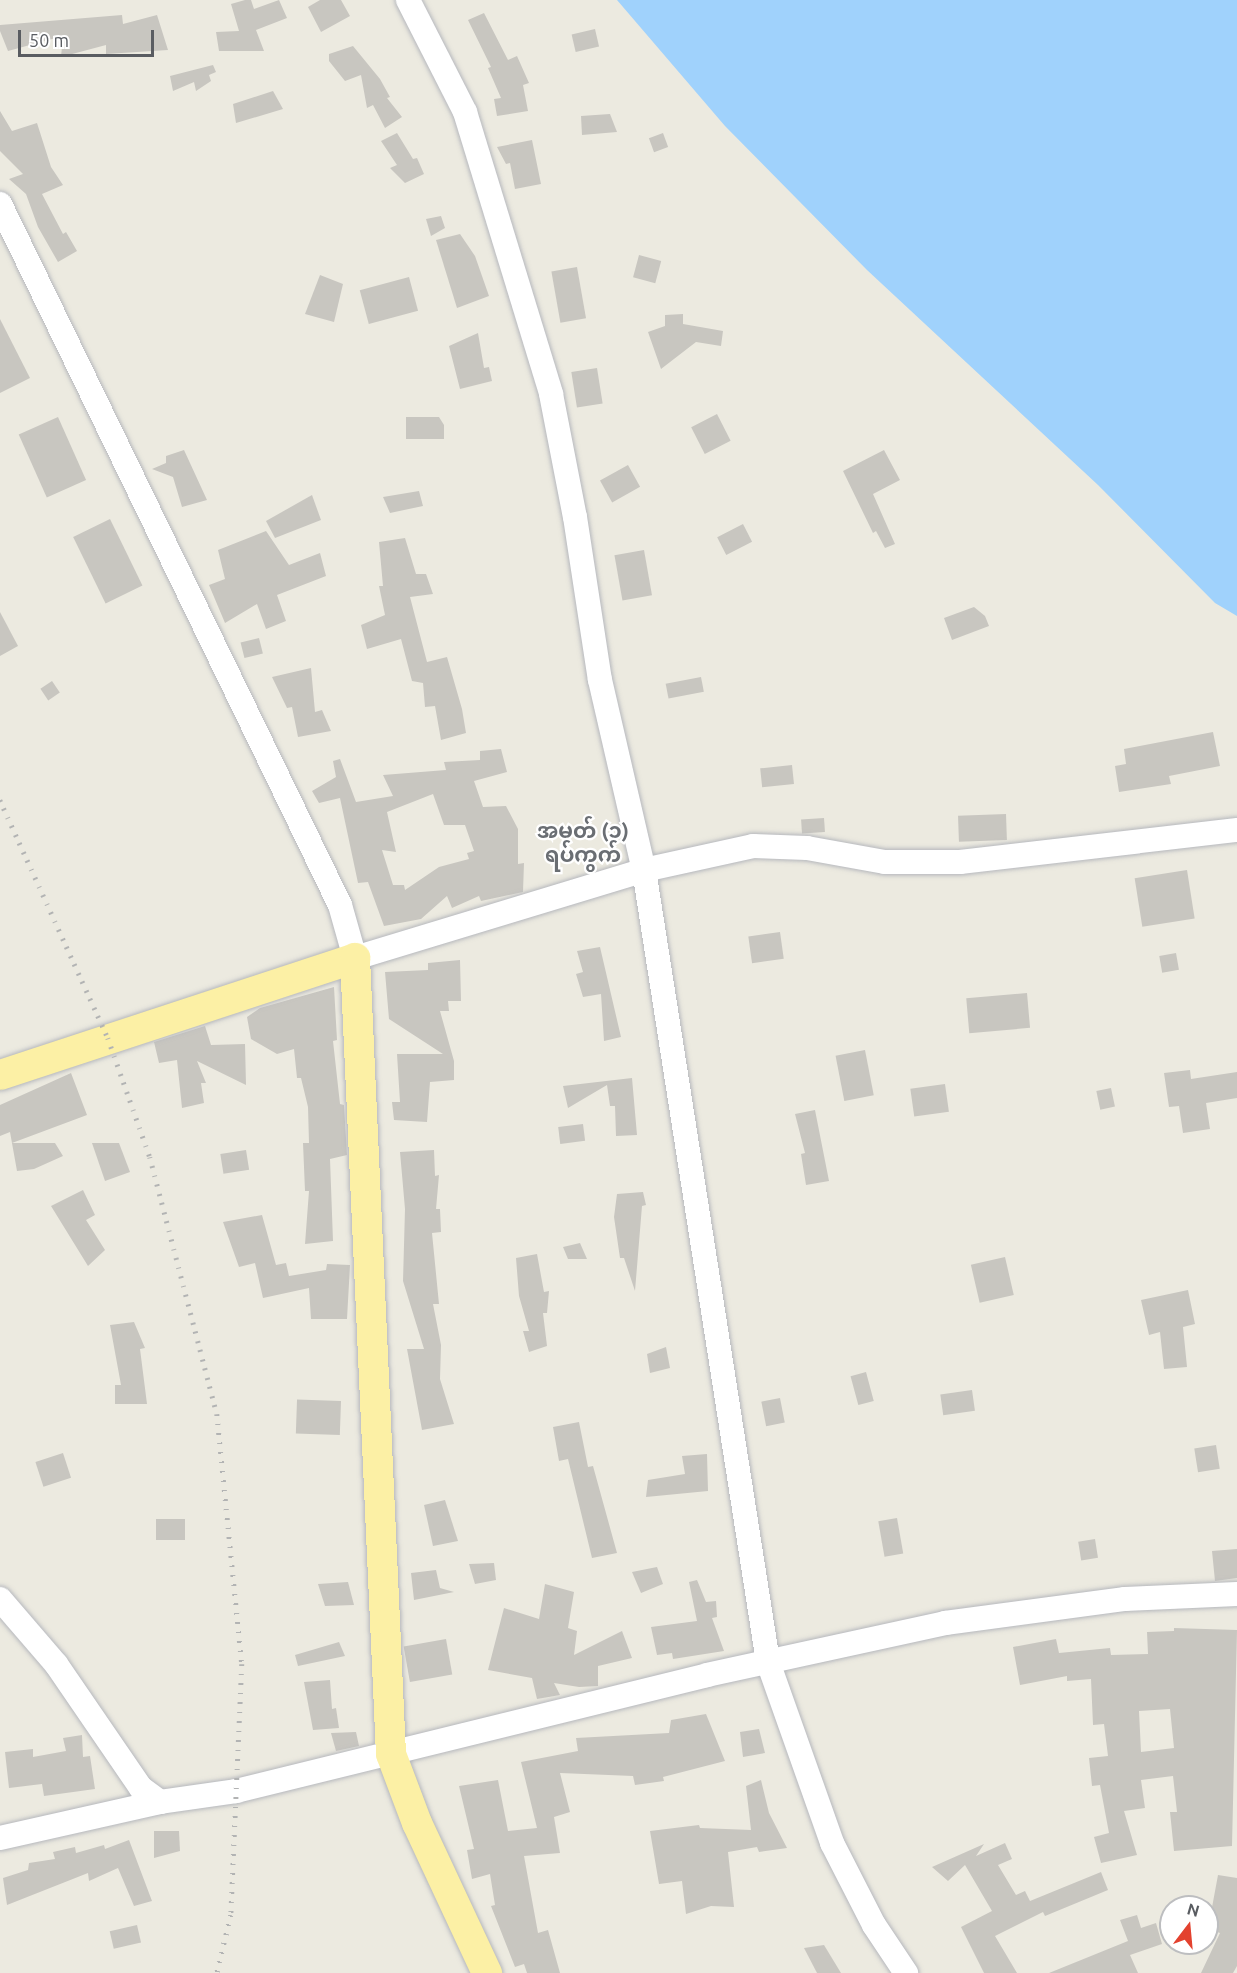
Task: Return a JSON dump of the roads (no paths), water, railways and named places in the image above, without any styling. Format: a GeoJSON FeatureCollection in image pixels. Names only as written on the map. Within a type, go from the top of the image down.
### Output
{"type":"FeatureCollection","features":[{"type":"Feature","properties":{"kind":"main road"},"geometry":{"type":"LineString","coordinates":[[0,1075],[355,958],[392,1754],[417,1823],[487,1973]]}},
{"type":"Feature","properties":{"kind":"street"},"geometry":{"type":"LineString","coordinates":[[408,0],[465,112],[551,394],[575,518],[600,680],[644,870],[768,1662],[832,1843],[874,1925],[906,1973]]}},
{"type":"Feature","properties":{"kind":"street"},"geometry":{"type":"LineString","coordinates":[[0,204],[340,905],[355,958],[644,870],[753,846],[807,848],[885,862],[960,862],[1237,830]]}},
{"type":"Feature","properties":{"kind":"street"},"geometry":{"type":"LineString","coordinates":[[0,1838],[160,1802],[236,1791],[768,1662],[945,1623],[1125,1599],[1237,1594]]}},
{"type":"Feature","properties":{"kind":"street"},"geometry":{"type":"LineString","coordinates":[[0,1599],[56,1664],[141,1788],[160,1802]]}},
{"type":"Feature","properties":{"kind":"water"},"geometry":{"type":"Polygon","coordinates":[[[617,0],[1237,0],[1237,616],[1215,603],[1098,485],[867,270],[725,126],[617,0]]]}},
{"type":"Feature","properties":{"kind":"railway"},"geometry":{"type":"LineString","coordinates":[[0,800],[108,1038],[150,1157],[217,1414],[242,1664],[231,1915],[217,1973]]}},
{"type":"Feature","properties":{"kind":"district","name":"အမှတ် (၁) ရပ်ကွက်"},"geometry":{"type":"Point","coordinates":[583,842]}}]}
